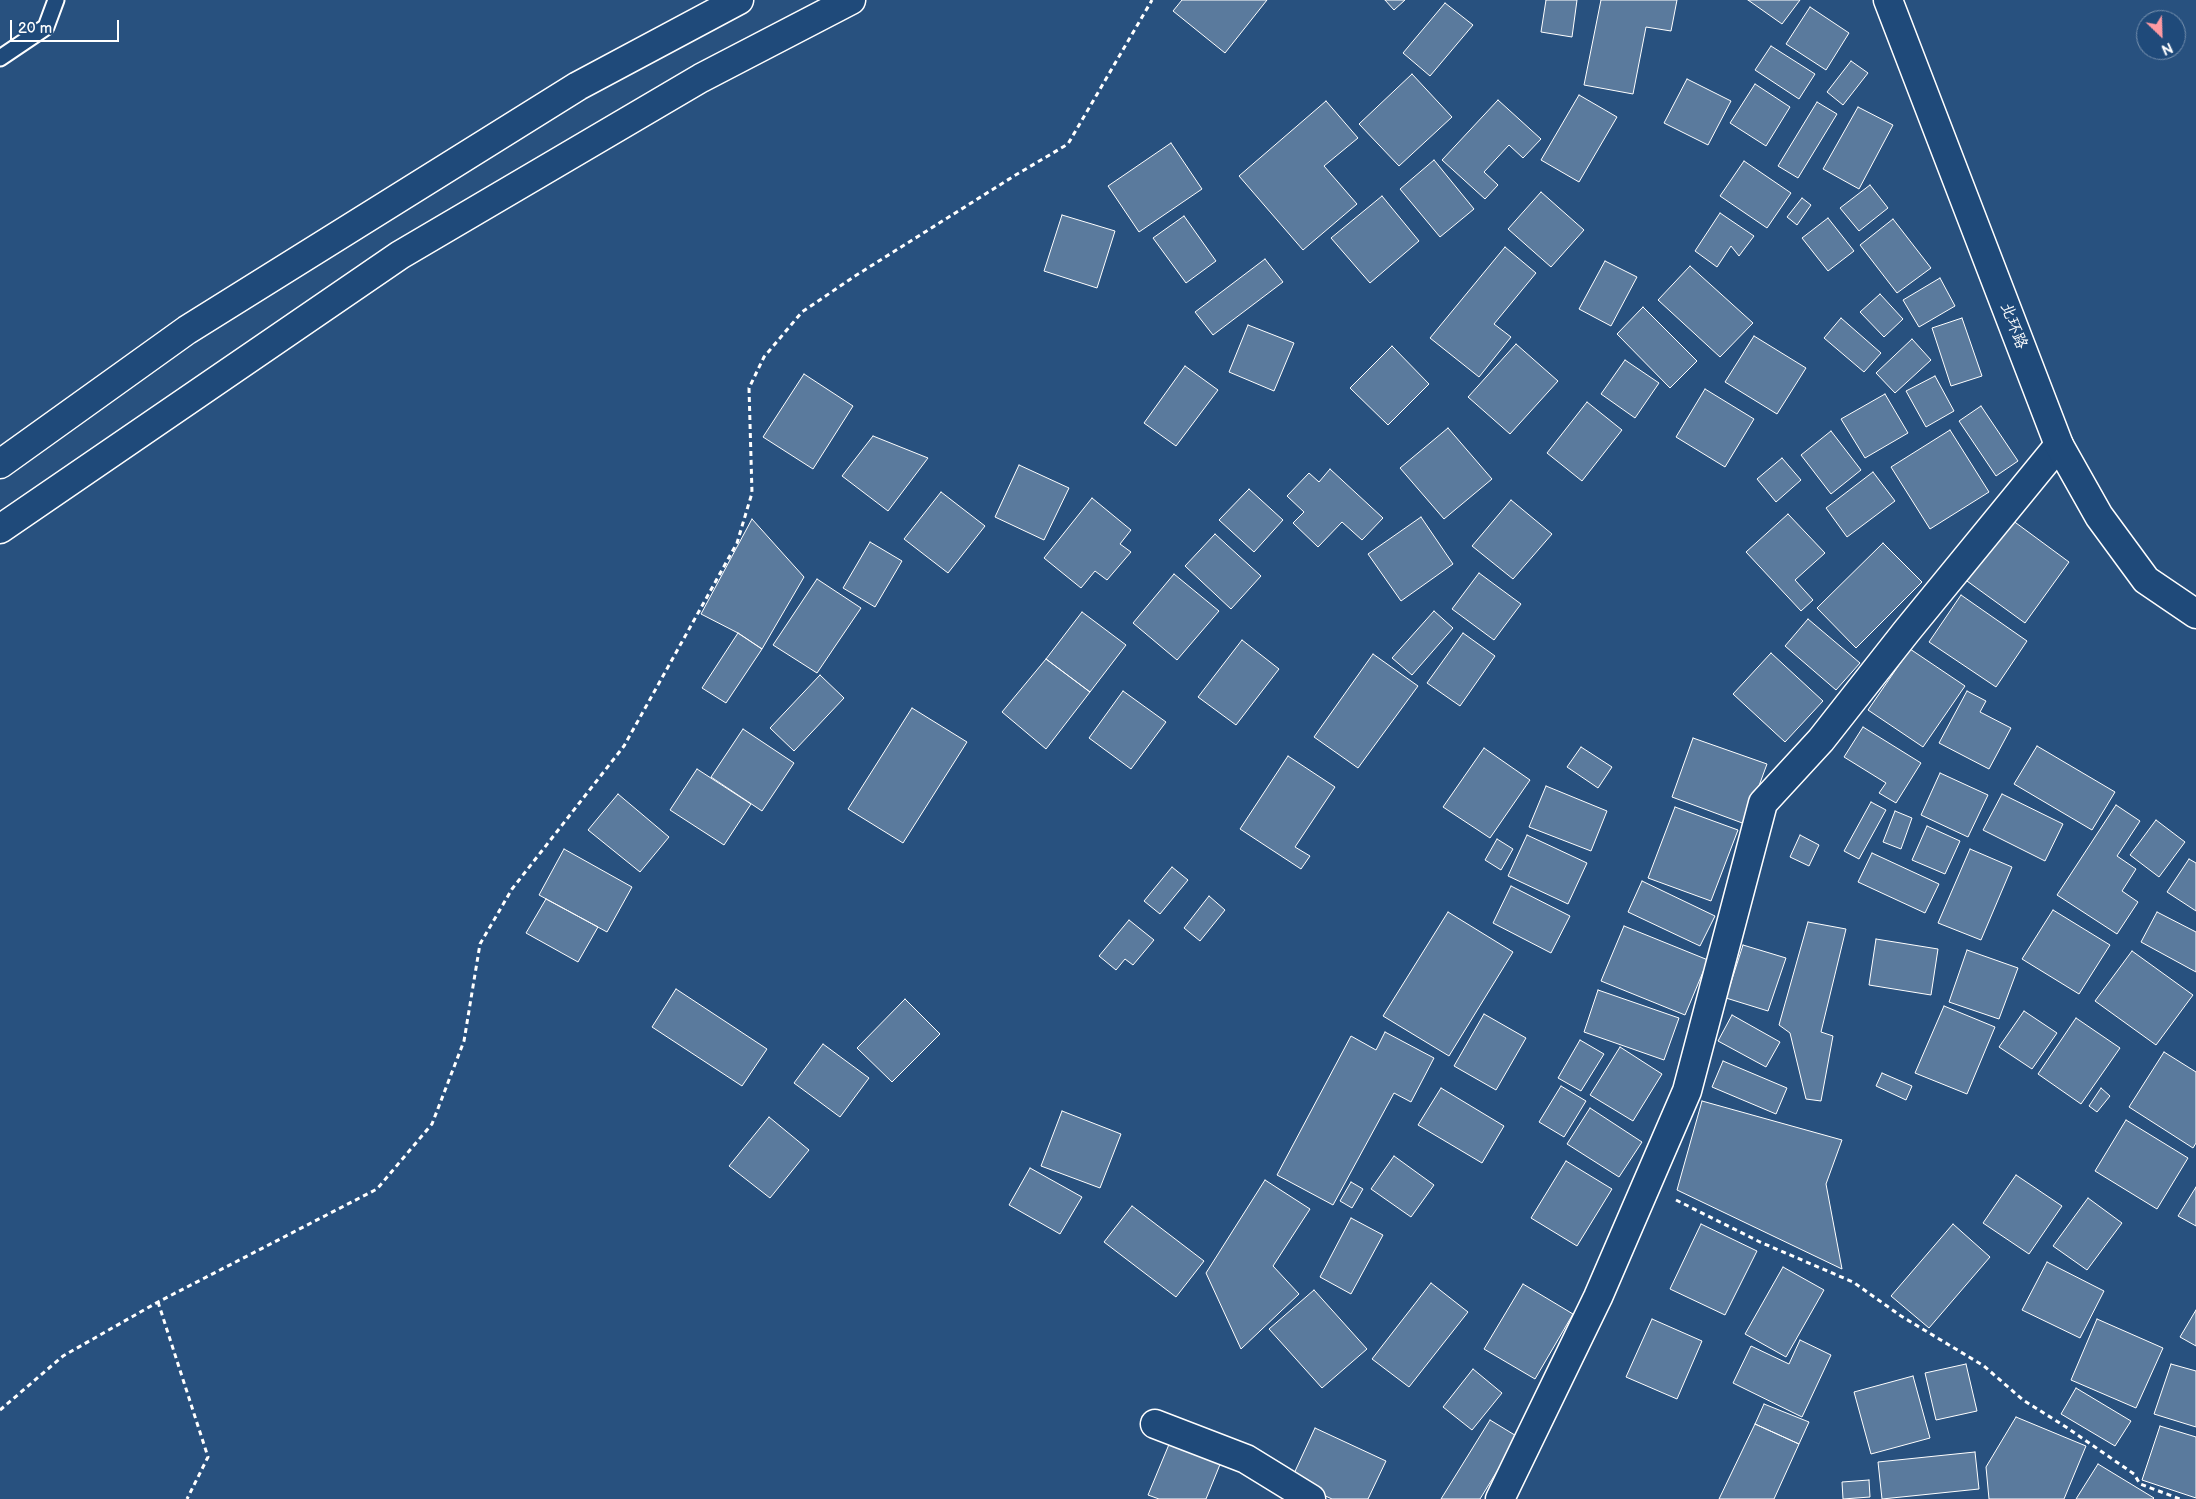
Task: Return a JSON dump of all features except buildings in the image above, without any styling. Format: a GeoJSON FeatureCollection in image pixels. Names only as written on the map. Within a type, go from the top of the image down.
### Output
{"type":"FeatureCollection","features":[{"type":"Feature","properties":{"kind":"main road"},"geometry":{"type":"LineString","coordinates":[[0,464],[195,325],[578,86],[739,0]]}},
{"type":"Feature","properties":{"kind":"main road"},"geometry":{"type":"LineString","coordinates":[[0,530],[400,255],[701,78],[851,0]]}},
{"type":"Feature","properties":{"kind":"main road","name":"北环路"},"geometry":{"type":"LineString","coordinates":[[1888,0],[2059,445],[2099,516],[2146,580],[2196,614]]}},
{"type":"Feature","properties":{"kind":"main road"},"geometry":{"type":"LineString","coordinates":[[1500,1499],[1598,1297],[1687,1091],[1763,803],[1822,740],[1906,632],[2059,445]]}},
{"type":"Feature","properties":{"kind":"main road"},"geometry":{"type":"LineString","coordinates":[[1155,1424],[1246,1459],[1310,1499]]}},
{"type":"Feature","properties":{"kind":"lane"},"geometry":{"type":"LineString","coordinates":[[0,58],[46,27],[56,0]]}},
{"type":"Feature","properties":{"kind":"path"},"geometry":{"type":"LineString","coordinates":[[0,1410],[64,1356],[158,1302],[377,1189],[432,1124],[464,1041],[480,944],[512,889],[624,746],[737,543],[752,493],[749,388],[764,358],[802,312],[855,276],[1005,181],[1068,144],[1152,0]]}},
{"type":"Feature","properties":{"kind":"path"},"geometry":{"type":"LineString","coordinates":[[1646,1186],[1760,1242],[1853,1282],[1901,1316],[1984,1366],[2023,1400],[2134,1474],[2140,1484],[2180,1499]]}},
{"type":"Feature","properties":{"kind":"path"},"geometry":{"type":"LineString","coordinates":[[158,1302],[208,1457],[188,1499]]}}]}
